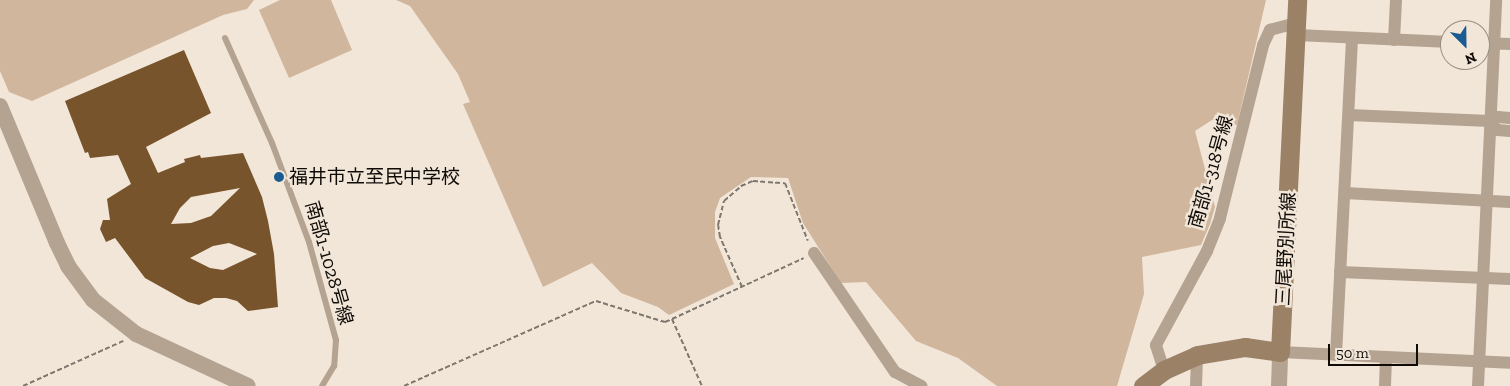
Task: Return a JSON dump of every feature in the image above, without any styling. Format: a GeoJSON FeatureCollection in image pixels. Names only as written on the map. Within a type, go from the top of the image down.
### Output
{"type":"FeatureCollection","features":[{"type":"Feature","properties":{"kind":"main road","name":"三尾野別所線"},"geometry":{"type":"LineString","coordinates":[[1280,352],[1297,0]]}},
{"type":"Feature","properties":{"kind":"main road"},"geometry":{"type":"LineString","coordinates":[[1143,386],[1164,370],[1197,356],[1245,348],[1280,352]]}},
{"type":"Feature","properties":{"kind":"street"},"geometry":{"type":"LineString","coordinates":[[1394,40],[1396,0]]}},
{"type":"Feature","properties":{"kind":"street"},"geometry":{"type":"LineString","coordinates":[[1478,386],[1496,0]]}},
{"type":"Feature","properties":{"kind":"street"},"geometry":{"type":"LineString","coordinates":[[1296,29],[1352,38],[1440,42]]}},
{"type":"Feature","properties":{"kind":"street","name":"南部1-318号線"},"geometry":{"type":"LineString","coordinates":[[1164,370],[1156,345],[1207,251],[1220,218],[1264,45],[1270,30],[1296,29]]}},
{"type":"Feature","properties":{"kind":"street"},"geometry":{"type":"LineString","coordinates":[[1336,355],[1352,38]]}},
{"type":"Feature","properties":{"kind":"street"},"geometry":{"type":"LineString","coordinates":[[1490,44],[1510,44]]}},
{"type":"Feature","properties":{"kind":"street"},"geometry":{"type":"LineString","coordinates":[[0,106],[68,266],[94,300],[136,334],[248,386]]}},
{"type":"Feature","properties":{"kind":"street"},"geometry":{"type":"LineString","coordinates":[[1349,114],[1490,121],[1498,117],[1510,118]]}},
{"type":"Feature","properties":{"kind":"street"},"geometry":{"type":"LineString","coordinates":[[1490,121],[1497,130],[1510,131]]}},
{"type":"Feature","properties":{"kind":"street"},"geometry":{"type":"LineString","coordinates":[[1344,194],[1510,202]]}},
{"type":"Feature","properties":{"kind":"street"},"geometry":{"type":"LineString","coordinates":[[814,253],[895,372],[921,386]]}},
{"type":"Feature","properties":{"kind":"street"},"geometry":{"type":"LineString","coordinates":[[1340,272],[1510,278]]}},
{"type":"Feature","properties":{"kind":"street"},"geometry":{"type":"LineString","coordinates":[[1279,386],[1280,352],[1510,364]]}},
{"type":"Feature","properties":{"kind":"street"},"geometry":{"type":"LineString","coordinates":[[1196,386],[1197,356]]}},
{"type":"Feature","properties":{"kind":"street"},"geometry":{"type":"LineString","coordinates":[[1384,386],[1386,358]]}},
{"type":"Feature","properties":{"kind":"lane","name":"南部1-1028号線"},"geometry":{"type":"LineString","coordinates":[[225,38],[272,143],[309,242],[336,340],[334,366],[322,386]]}},
{"type":"Feature","properties":{"kind":"path"},"geometry":{"type":"LineString","coordinates":[[404,386],[596,301],[665,322],[672,320],[742,287],[814,253],[799,224],[785,183],[753,181],[741,186],[724,201],[718,225],[720,237],[742,287]]}},
{"type":"Feature","properties":{"kind":"path"},"geometry":{"type":"LineString","coordinates":[[672,320],[702,386]]}},
{"type":"Feature","properties":{"kind":"path"},"geometry":{"type":"LineString","coordinates":[[24,386],[136,334]]}},
{"type":"Feature","properties":{"kind":"shaded area"},"geometry":{"type":"Polygon","coordinates":[[[0,0],[254,0],[247,9],[223,15],[32,101],[9,92],[0,71],[0,0]]]}},
{"type":"Feature","properties":{"kind":"shaded area"},"geometry":{"type":"Polygon","coordinates":[[[280,0],[331,0],[352,50],[289,78],[259,10],[280,0]]]}},
{"type":"Feature","properties":{"kind":"shaded area"},"geometry":{"type":"Polygon","coordinates":[[[396,0],[1266,0],[1237,125],[1212,120],[1195,131],[1215,207],[1210,224],[1201,245],[1142,257],[1144,294],[1117,386],[997,386],[958,358],[916,341],[866,282],[841,283],[803,223],[788,178],[751,177],[720,198],[715,212],[715,238],[734,284],[669,315],[658,307],[621,293],[592,263],[543,287],[463,104],[470,102],[458,74],[410,6],[396,0]]]}},
{"type":"Feature","properties":{"kind":"building"},"geometry":{"type":"Polygon","coordinates":[[[184,50],[211,113],[146,147],[158,173],[185,162],[184,159],[200,155],[201,158],[243,153],[262,197],[268,221],[274,254],[278,307],[248,311],[237,301],[226,298],[214,298],[199,305],[188,302],[145,278],[115,238],[106,242],[100,229],[103,220],[110,220],[107,199],[131,184],[118,155],[90,158],[88,152],[85,153],[65,101],[184,50]],[[240,188],[191,197],[180,208],[171,224],[191,223],[211,216],[240,188]],[[229,243],[213,246],[190,258],[210,268],[223,270],[257,254],[229,243]]]}},
{"type":"Feature","properties":{"kind":"place","name":"福井市立至民中学校"},"geometry":{"type":"Point","coordinates":[279,177]}}]}
